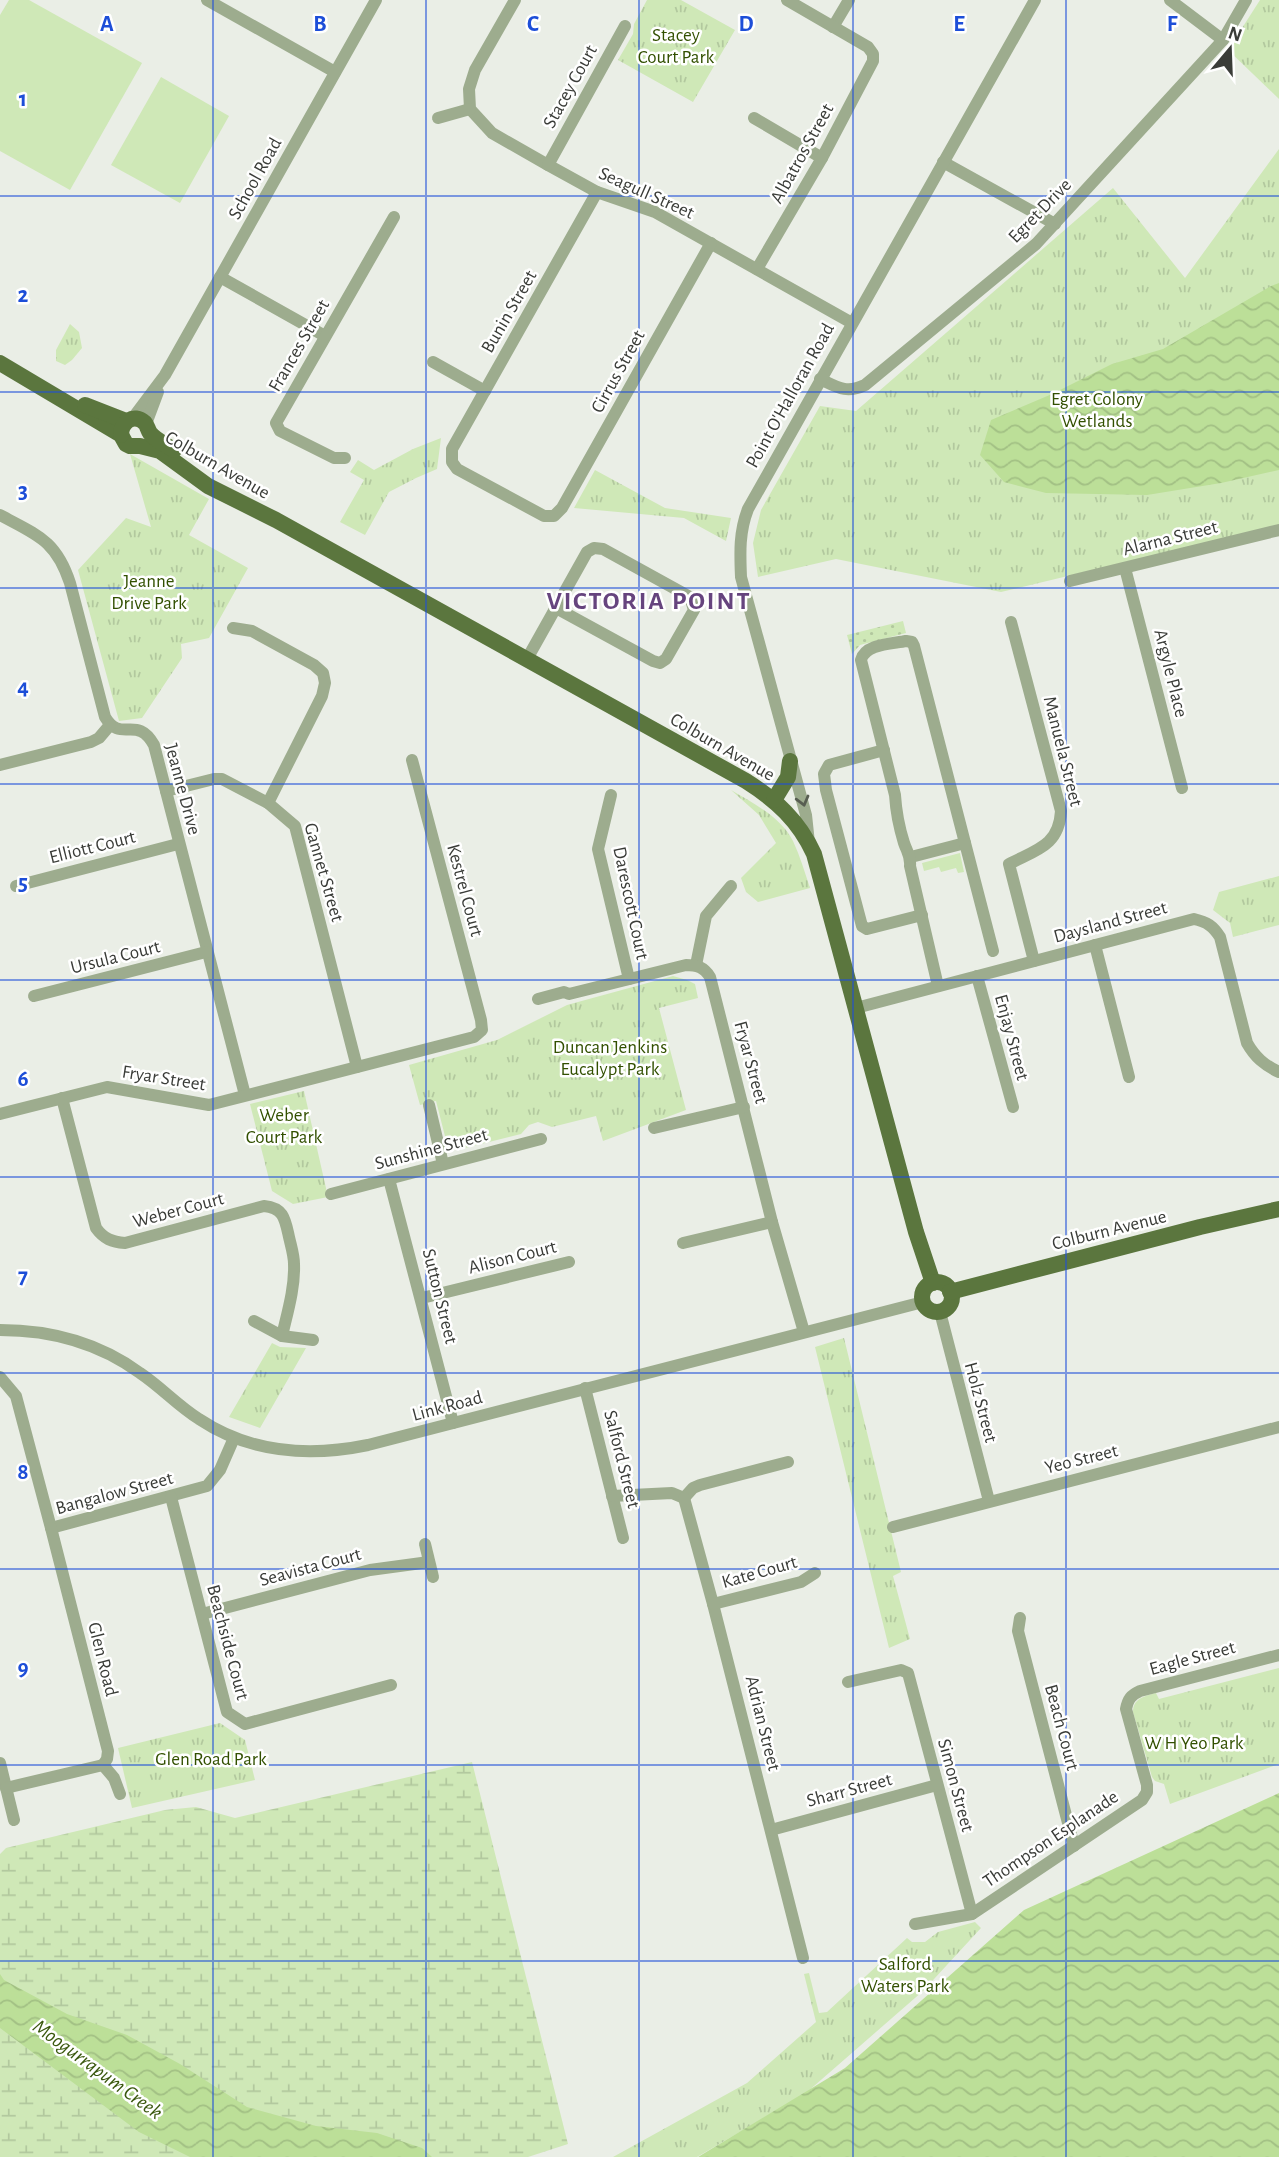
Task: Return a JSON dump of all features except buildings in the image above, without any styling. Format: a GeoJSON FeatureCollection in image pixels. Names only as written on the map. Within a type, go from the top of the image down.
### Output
{"type":"FeatureCollection","features":[{"type":"Feature","properties":{"kind":"main road","name":"Colburn Avenue"},"geometry":{"type":"LineString","coordinates":[[0,363],[46,390],[136,429],[160,451],[208,486],[276,520],[527,659],[746,781],[774,800],[790,816],[814,854],[916,1232],[933,1283]]}},
{"type":"Feature","properties":{"kind":"main road"},"geometry":{"type":"LineString","coordinates":[[774,800],[788,777],[790,761]]}},
{"type":"Feature","properties":{"kind":"main road","name":"Colburn Avenue"},"geometry":{"type":"LineString","coordinates":[[950,1292],[1279,1209]]}},
{"type":"Feature","properties":{"kind":"main road"},"geometry":{"type":"LineString","coordinates":[[933,1283],[941,1283],[950,1292],[950,1304],[940,1312],[928,1309],[923,1302],[925,1288],[933,1283]]}},
{"type":"Feature","properties":{"kind":"street"},"geometry":{"type":"LineString","coordinates":[[207,0],[335,72]]}},
{"type":"Feature","properties":{"kind":"street","name":"School Road"},"geometry":{"type":"LineString","coordinates":[[136,429],[376,0]]}},
{"type":"Feature","properties":{"kind":"street"},"geometry":{"type":"LineString","coordinates":[[438,118],[470,109],[469,89],[475,70],[515,0]]}},
{"type":"Feature","properties":{"kind":"street"},"geometry":{"type":"LineString","coordinates":[[787,0],[833,27],[849,0]]}},
{"type":"Feature","properties":{"kind":"street","name":"Point O'Halloran Road"},"geometry":{"type":"LineString","coordinates":[[809,843],[806,815],[797,779],[741,578],[741,526],[820,379],[1035,0]]}},
{"type":"Feature","properties":{"kind":"street"},"geometry":{"type":"LineString","coordinates":[[1170,0],[1223,40]]}},
{"type":"Feature","properties":{"kind":"street","name":"Egret Drive"},"geometry":{"type":"LineString","coordinates":[[820,379],[844,390],[855,390],[865,385],[1036,244],[1223,40],[1246,0]]}},
{"type":"Feature","properties":{"kind":"street","name":"Stacey Court"},"geometry":{"type":"LineString","coordinates":[[548,164],[625,26]]}},
{"type":"Feature","properties":{"kind":"street","name":"Albatros Street"},"geometry":{"type":"LineString","coordinates":[[757,269],[822,158],[873,61],[873,54],[868,47],[833,27]]}},
{"type":"Feature","properties":{"kind":"street","name":"Seagull Street"},"geometry":{"type":"LineString","coordinates":[[470,109],[492,133],[597,192],[655,212],[852,323]]}},
{"type":"Feature","properties":{"kind":"street"},"geometry":{"type":"LineString","coordinates":[[754,118],[822,158]]}},
{"type":"Feature","properties":{"kind":"street"},"geometry":{"type":"LineString","coordinates":[[943,162],[1055,224]]}},
{"type":"Feature","properties":{"kind":"street","name":"Bunin Street"},"geometry":{"type":"LineString","coordinates":[[452,449],[597,192]]}},
{"type":"Feature","properties":{"kind":"street","name":"Frances Street"},"geometry":{"type":"LineString","coordinates":[[345,458],[334,458],[279,431],[276,423],[394,217]]}},
{"type":"Feature","properties":{"kind":"street","name":"Cirrus Street"},"geometry":{"type":"LineString","coordinates":[[452,449],[452,462],[457,469],[544,516],[554,516],[567,500],[711,243]]}},
{"type":"Feature","properties":{"kind":"street"},"geometry":{"type":"LineString","coordinates":[[220,277],[326,336]]}},
{"type":"Feature","properties":{"kind":"street"},"geometry":{"type":"LineString","coordinates":[[433,362],[485,391]]}},
{"type":"Feature","properties":{"kind":"street"},"geometry":{"type":"LineString","coordinates":[[0,515],[39,537],[55,550],[65,566],[105,717],[110,725],[99,738],[91,742],[0,765]]}},
{"type":"Feature","properties":{"kind":"street","name":"Alarna Street"},"geometry":{"type":"LineString","coordinates":[[1070,581],[1279,530]]}},
{"type":"Feature","properties":{"kind":"street"},"geometry":{"type":"LineString","coordinates":[[527,659],[587,552],[594,548],[603,549],[690,597],[694,610],[666,659],[660,663],[556,608]]}},
{"type":"Feature","properties":{"kind":"street","name":"Argyle Place"},"geometry":{"type":"LineString","coordinates":[[1125,568],[1182,788]]}},
{"type":"Feature","properties":{"kind":"street","name":"Manuela Street"},"geometry":{"type":"LineString","coordinates":[[1011,622],[1061,811],[1057,834],[1049,842],[1009,864],[1034,961]]}},
{"type":"Feature","properties":{"kind":"street"},"geometry":{"type":"LineString","coordinates":[[233,628],[253,631],[314,665],[323,673],[325,683],[322,696],[268,803]]}},
{"type":"Feature","properties":{"kind":"street"},"geometry":{"type":"LineString","coordinates":[[938,986],[910,866],[911,857],[905,846],[884,750],[860,660],[867,649],[912,642],[993,951]]}},
{"type":"Feature","properties":{"kind":"street","name":"Jeanne Drive"},"geometry":{"type":"LineString","coordinates":[[110,725],[122,730],[142,730],[154,746],[245,1095]]}},
{"type":"Feature","properties":{"kind":"street"},"geometry":{"type":"LineString","coordinates":[[884,750],[829,765],[824,775],[826,790],[862,926],[867,929],[922,915]]}},
{"type":"Feature","properties":{"kind":"street","name":"Kestrel Court"},"geometry":{"type":"LineString","coordinates":[[412,760],[482,1030]]}},
{"type":"Feature","properties":{"kind":"street","name":"Gannet Street"},"geometry":{"type":"LineString","coordinates":[[166,791],[222,779],[268,803],[295,826],[357,1067]]}},
{"type":"Feature","properties":{"kind":"street","name":"Darescott Court"},"geometry":{"type":"LineString","coordinates":[[611,795],[598,849],[629,979]]}},
{"type":"Feature","properties":{"kind":"street"},"geometry":{"type":"LineString","coordinates":[[911,857],[965,843]]}},
{"type":"Feature","properties":{"kind":"street","name":"Elliott Court"},"geometry":{"type":"LineString","coordinates":[[16,886],[178,844]]}},
{"type":"Feature","properties":{"kind":"street"},"geometry":{"type":"LineString","coordinates":[[538,999],[564,992],[569,995],[686,965],[696,965],[706,916],[731,886]]}},
{"type":"Feature","properties":{"kind":"street","name":"Daysland Street"},"geometry":{"type":"LineString","coordinates":[[856,1008],[1194,919],[1206,922],[1220,937],[1247,1043],[1254,1055],[1279,1072]]}},
{"type":"Feature","properties":{"kind":"street"},"geometry":{"type":"LineString","coordinates":[[1095,945],[1129,1077]]}},
{"type":"Feature","properties":{"kind":"street","name":"Ursula Court"},"geometry":{"type":"LineString","coordinates":[[34,996],[206,952]]}},
{"type":"Feature","properties":{"kind":"street","name":"Fryar Street"},"geometry":{"type":"LineString","coordinates":[[696,965],[710,977],[772,1222],[804,1332]]}},
{"type":"Feature","properties":{"kind":"street","name":"Enjay Street"},"geometry":{"type":"LineString","coordinates":[[977,976],[1013,1107]]}},
{"type":"Feature","properties":{"kind":"street","name":"Fryar Street"},"geometry":{"type":"LineString","coordinates":[[0,1114],[107,1087],[209,1105],[474,1037],[482,1030]]}},
{"type":"Feature","properties":{"kind":"street","name":"Weber Court"},"geometry":{"type":"LineString","coordinates":[[62,1098],[96,1228],[102,1237],[125,1243],[264,1206],[274,1207],[281,1212],[286,1222],[294,1262],[282,1336]]}},
{"type":"Feature","properties":{"kind":"street"},"geometry":{"type":"LineString","coordinates":[[429,1105],[443,1164]]}},
{"type":"Feature","properties":{"kind":"street"},"geometry":{"type":"LineString","coordinates":[[654,1128],[744,1107]]}},
{"type":"Feature","properties":{"kind":"street","name":"Sunshine Street"},"geometry":{"type":"LineString","coordinates":[[331,1194],[541,1139]]}},
{"type":"Feature","properties":{"kind":"street","name":"Sutton Street"},"geometry":{"type":"LineString","coordinates":[[389,1179],[453,1423]]}},
{"type":"Feature","properties":{"kind":"street"},"geometry":{"type":"LineString","coordinates":[[683,1243],[772,1222]]}},
{"type":"Feature","properties":{"kind":"street","name":"Alison Court"},"geometry":{"type":"LineString","coordinates":[[422,1298],[569,1262]]}},
{"type":"Feature","properties":{"kind":"street","name":"Link Road"},"geometry":{"type":"LineString","coordinates":[[0,1330],[27,1330],[58,1335],[101,1350],[141,1373],[200,1420],[234,1438],[266,1447],[319,1452],[368,1445],[923,1302]]}},
{"type":"Feature","properties":{"kind":"street","name":"Holz Street"},"geometry":{"type":"LineString","coordinates":[[940,1312],[989,1501]]}},
{"type":"Feature","properties":{"kind":"street"},"geometry":{"type":"LineString","coordinates":[[254,1321],[282,1336],[313,1340]]}},
{"type":"Feature","properties":{"kind":"street","name":"Bangalow Street"},"geometry":{"type":"LineString","coordinates":[[0,1377],[16,1396],[51,1528],[207,1486],[220,1470],[234,1438]]}},
{"type":"Feature","properties":{"kind":"street","name":"Salford Street"},"geometry":{"type":"LineString","coordinates":[[585,1388],[623,1538]]}},
{"type":"Feature","properties":{"kind":"street","name":"Yeo Street"},"geometry":{"type":"LineString","coordinates":[[893,1527],[1279,1427]]}},
{"type":"Feature","properties":{"kind":"street"},"geometry":{"type":"LineString","coordinates":[[612,1496],[672,1493],[684,1498],[700,1485],[788,1462]]}},
{"type":"Feature","properties":{"kind":"street","name":"Beachside Court"},"geometry":{"type":"LineString","coordinates":[[171,1497],[227,1712],[245,1724],[391,1685]]}},
{"type":"Feature","properties":{"kind":"street","name":"Adrian Street"},"geometry":{"type":"LineString","coordinates":[[684,1498],[803,1958]]}},
{"type":"Feature","properties":{"kind":"street","name":"Glen Road"},"geometry":{"type":"LineString","coordinates":[[51,1528],[108,1751],[103,1765]]}},
{"type":"Feature","properties":{"kind":"street"},"geometry":{"type":"LineString","coordinates":[[425,1544],[433,1577]]}},
{"type":"Feature","properties":{"kind":"street","name":"Seavista Court"},"geometry":{"type":"LineString","coordinates":[[202,1614],[370,1570],[429,1562]]}},
{"type":"Feature","properties":{"kind":"street","name":"Kate Court"},"geometry":{"type":"LineString","coordinates":[[713,1604],[801,1582],[815,1573]]}},
{"type":"Feature","properties":{"kind":"street","name":"Beach Court"},"geometry":{"type":"LineString","coordinates":[[1020,1618],[1018,1631],[1074,1846]]}},
{"type":"Feature","properties":{"kind":"street","name":"Eagle Street"},"geometry":{"type":"LineString","coordinates":[[1147,1792],[1126,1709],[1132,1695],[1279,1655]]}},
{"type":"Feature","properties":{"kind":"street","name":"Simon Street"},"geometry":{"type":"LineString","coordinates":[[848,1682],[902,1670],[908,1673],[972,1914]]}},
{"type":"Feature","properties":{"kind":"street"},"geometry":{"type":"LineString","coordinates":[[0,1763],[14,1819]]}},
{"type":"Feature","properties":{"kind":"street"},"geometry":{"type":"LineString","coordinates":[[6,1788],[103,1765],[114,1778],[120,1794]]}},
{"type":"Feature","properties":{"kind":"street","name":"Sharr Street"},"geometry":{"type":"LineString","coordinates":[[771,1830],[937,1785]]}},
{"type":"Feature","properties":{"kind":"street","name":"Thompson Esplanade"},"geometry":{"type":"LineString","coordinates":[[972,1914],[1142,1800],[1147,1792]]}},
{"type":"Feature","properties":{"kind":"street"},"geometry":{"type":"LineString","coordinates":[[915,1924],[972,1914]]}},
{"type":"Feature","properties":{"kind":"green space"},"geometry":{"type":"Polygon","coordinates":[[[9,0],[29,0],[142,63],[70,190],[0,151],[0,15],[9,0]]]}},
{"type":"Feature","properties":{"kind":"green space","name":"Stacey Court Park"},"geometry":{"type":"Polygon","coordinates":[[[647,0],[681,0],[735,30],[693,102],[618,60],[633,34],[634,24],[647,0]]]}},
{"type":"Feature","properties":{"kind":"green space"},"geometry":{"type":"Polygon","coordinates":[[[1260,0],[1279,0],[1279,99],[1228,50],[1260,0]]]}},
{"type":"Feature","properties":{"kind":"green space"},"geometry":{"type":"Polygon","coordinates":[[[161,77],[229,116],[180,203],[111,165],[161,77]]]}},
{"type":"Feature","properties":{"kind":"green space","name":"Egret Colony Wetlands"},"geometry":{"type":"Polygon","coordinates":[[[1279,149],[1279,525],[1001,592],[836,559],[758,577],[753,543],[761,510],[820,406],[856,411],[1113,188],[1185,278],[1279,149]]]}},
{"type":"Feature","properties":{"kind":"green space"},"geometry":{"type":"Polygon","coordinates":[[[70,324],[79,332],[82,348],[65,365],[56,361],[56,350],[70,324]]]}},
{"type":"Feature","properties":{"kind":"green space"},"geometry":{"type":"Polygon","coordinates":[[[441,438],[437,469],[389,492],[365,535],[340,522],[364,480],[350,472],[358,460],[374,470],[413,449],[441,438]]]}},
{"type":"Feature","properties":{"kind":"green space","name":"Jeanne Drive Park"},"geometry":{"type":"Polygon","coordinates":[[[130,454],[209,499],[189,535],[248,568],[209,638],[181,644],[182,658],[142,718],[119,721],[78,570],[126,518],[151,527],[130,454]]]}},
{"type":"Feature","properties":{"kind":"green space"},"geometry":{"type":"Polygon","coordinates":[[[595,470],[665,508],[731,518],[726,541],[684,518],[574,508],[595,470]]]}},
{"type":"Feature","properties":{"kind":"green space"},"geometry":{"type":"Polygon","coordinates":[[[903,621],[906,633],[860,645],[852,654],[847,635],[903,621]]]}},
{"type":"Feature","properties":{"kind":"green space"},"geometry":{"type":"Polygon","coordinates":[[[731,790],[766,811],[788,832],[810,888],[758,902],[746,892],[741,878],[776,843],[759,815],[731,790]]]}},
{"type":"Feature","properties":{"kind":"green space"},"geometry":{"type":"Polygon","coordinates":[[[960,853],[964,872],[958,873],[956,868],[941,872],[939,867],[924,871],[922,863],[960,853]]]}},
{"type":"Feature","properties":{"kind":"green space"},"geometry":{"type":"Polygon","coordinates":[[[1279,876],[1279,925],[1233,937],[1230,923],[1213,910],[1219,892],[1279,876]]]}},
{"type":"Feature","properties":{"kind":"green space","name":"Duncan Jenkins Eucalypt Park"},"geometry":{"type":"Polygon","coordinates":[[[673,976],[695,984],[698,998],[659,1008],[686,1110],[603,1141],[596,1116],[552,1127],[538,1122],[529,1125],[521,1134],[457,1150],[451,1149],[447,1144],[436,1101],[420,1105],[409,1065],[497,1040],[567,1005],[673,976]]]}},
{"type":"Feature","properties":{"kind":"green space","name":"Weber Court Park"},"geometry":{"type":"Polygon","coordinates":[[[304,1091],[328,1197],[293,1204],[272,1191],[250,1104],[304,1091]]]}},
{"type":"Feature","properties":{"kind":"green space"},"geometry":{"type":"Polygon","coordinates":[[[844,1338],[901,1572],[893,1576],[910,1639],[889,1648],[815,1347],[844,1338]]]}},
{"type":"Feature","properties":{"kind":"green space"},"geometry":{"type":"Polygon","coordinates":[[[272,1343],[280,1347],[306,1348],[260,1428],[229,1417],[272,1343]]]}},
{"type":"Feature","properties":{"kind":"green space","name":"W H Yeo Park"},"geometry":{"type":"Polygon","coordinates":[[[1279,1668],[1279,1764],[1170,1804],[1164,1784],[1152,1777],[1133,1712],[1137,1701],[1156,1693],[1159,1699],[1279,1668]]]}},
{"type":"Feature","properties":{"kind":"green space","name":"Glen Road Park"},"geometry":{"type":"Polygon","coordinates":[[[220,1723],[245,1740],[255,1780],[132,1808],[118,1748],[220,1723]]]}},
{"type":"Feature","properties":{"kind":"green space"},"geometry":{"type":"Polygon","coordinates":[[[472,1762],[568,2144],[528,2157],[0,2157],[0,1854],[6,1848],[165,1810],[196,1807],[235,1818],[472,1762]]]}},
{"type":"Feature","properties":{"kind":"green space","name":"Salford Waters Park"},"geometry":{"type":"Polygon","coordinates":[[[975,1922],[981,1928],[923,1991],[806,2093],[697,2157],[613,2157],[747,2083],[816,2022],[804,1974],[809,1973],[819,2013],[827,2012],[907,1938],[912,1942],[925,1942],[938,1932],[975,1922]]]}},
{"type":"Feature","properties":{"kind":"water"},"geometry":{"type":"Polygon","coordinates":[[[1279,283],[1279,470],[1147,495],[1046,493],[1004,482],[980,455],[991,420],[1112,364],[1163,349],[1279,283]]]}},
{"type":"Feature","properties":{"kind":"water"},"geometry":{"type":"Polygon","coordinates":[[[1279,1793],[1279,2157],[698,2157],[845,2068],[1024,1910],[1279,1793]]]}},
{"type":"Feature","properties":{"kind":"water","name":"Moogurrapum Creek"},"geometry":{"type":"Polygon","coordinates":[[[0,1974],[4,1980],[67,2014],[127,2035],[180,2064],[247,2107],[316,2126],[377,2133],[422,2148],[432,2157],[190,2157],[139,2132],[0,2028],[0,1974]]]}},
{"type":"Feature","properties":{"kind":"district","name":"VICTORIA POINT"},"geometry":{"type":"Point","coordinates":[649,600]}}]}
